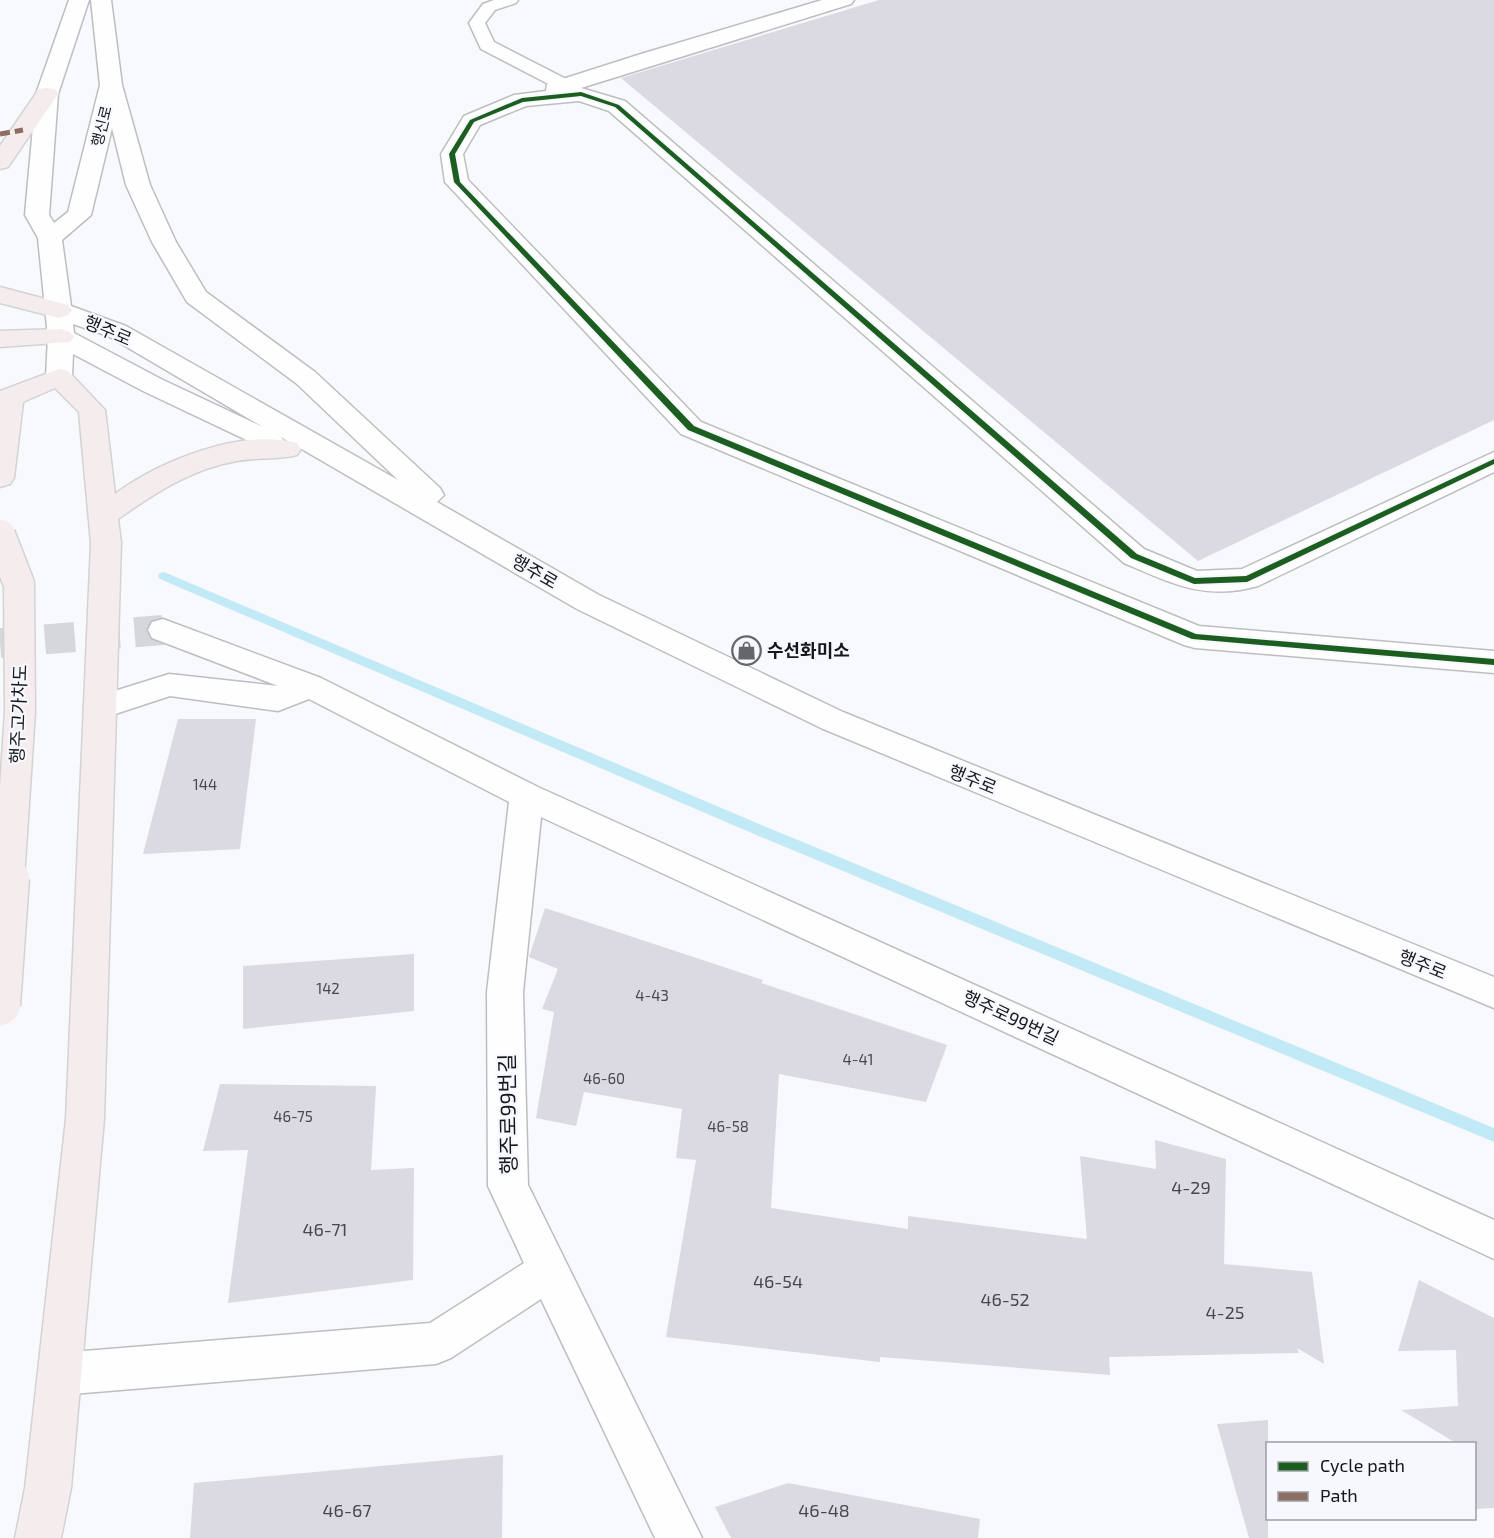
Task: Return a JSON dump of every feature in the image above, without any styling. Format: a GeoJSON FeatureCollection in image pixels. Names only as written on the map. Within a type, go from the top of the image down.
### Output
{"type":"FeatureCollection","features":[{"type":"Feature","properties":{"kind":"main road"},"geometry":{"type":"LineString","coordinates":[[0,162],[47,94]]}},
{"type":"Feature","properties":{"kind":"main road"},"geometry":{"type":"LineString","coordinates":[[0,295],[59,310]]}},
{"type":"Feature","properties":{"kind":"main road"},"geometry":{"type":"LineString","coordinates":[[0,339],[61,337]]}},
{"type":"Feature","properties":{"kind":"main road"},"geometry":{"type":"LineString","coordinates":[[0,478],[5,399],[59,376],[92,410],[106,543],[85,1119],[48,1488],[38,1538]]}},
{"type":"Feature","properties":{"kind":"main road"},"geometry":{"type":"LineString","coordinates":[[103,516],[157,479],[223,454],[267,447],[287,449]]}},
{"type":"Feature","properties":{"kind":"main road","name":"행주고가차도"},"geometry":{"type":"LineString","coordinates":[[0,535],[19,584],[20,712],[0,1005]]}},
{"type":"Feature","properties":{"kind":"street"},"geometry":{"type":"LineString","coordinates":[[59,376],[61,337],[50,238],[37,214],[47,94],[79,0]]}},
{"type":"Feature","properties":{"kind":"street","name":"행신로"},"geometry":{"type":"LineString","coordinates":[[50,238],[79,215],[111,85],[101,0]]}},
{"type":"Feature","properties":{"kind":"street"},"geometry":{"type":"LineString","coordinates":[[844,0],[648,58],[522,100],[472,121],[452,154],[457,182],[691,428],[1195,637],[1494,662]]}},
{"type":"Feature","properties":{"kind":"street"},"geometry":{"type":"LineString","coordinates":[[111,85],[138,184],[164,242],[196,297],[306,378],[468,532]]}},
{"type":"Feature","properties":{"kind":"street"},"geometry":{"type":"LineString","coordinates":[[522,100],[581,94],[617,106],[1134,556],[1194,581],[1247,579],[1494,460]]}},
{"type":"Feature","properties":{"kind":"street","name":"행주로"},"geometry":{"type":"LineString","coordinates":[[59,310],[117,331],[588,602],[832,720],[1494,993]]}},
{"type":"Feature","properties":{"kind":"street","name":"행주로"},"geometry":{"type":"LineString","coordinates":[[61,337],[153,385],[468,532]]}},
{"type":"Feature","properties":{"kind":"street","name":"행주로99번길"},"geometry":{"type":"LineString","coordinates":[[163,630],[310,686],[526,796],[1494,1240]]}},
{"type":"Feature","properties":{"kind":"street"},"geometry":{"type":"LineString","coordinates":[[100,706],[169,685],[278,699],[310,686]]}},
{"type":"Feature","properties":{"kind":"street","name":"행주로99번길"},"geometry":{"type":"LineString","coordinates":[[526,796],[505,992],[508,1186],[679,1538]]}},
{"type":"Feature","properties":{"kind":"street"},"geometry":{"type":"LineString","coordinates":[[60,1374],[436,1343],[548,1271]]}},
{"type":"Feature","properties":{"kind":"lane"},"geometry":{"type":"LineString","coordinates":[[510,0],[489,7],[477,23],[487,45],[566,86]]}},
{"type":"Feature","properties":{"kind":"building"},"geometry":{"type":"Polygon","coordinates":[[[879,0],[1494,0],[1494,420],[1198,561],[621,78],[879,0]]]}},
{"type":"Feature","properties":{"kind":"building"},"geometry":{"type":"Polygon","coordinates":[[[178,719],[256,719],[240,849],[143,854],[178,719]]]}},
{"type":"Feature","properties":{"kind":"building"},"geometry":{"type":"Polygon","coordinates":[[[545,908],[763,980],[761,983],[947,1045],[926,1102],[779,1074],[771,1208],[908,1229],[908,1216],[1087,1239],[1080,1156],[1156,1169],[1155,1140],[1226,1159],[1224,1264],[1312,1272],[1324,1364],[1297,1348],[1299,1353],[1109,1357],[1110,1375],[880,1357],[880,1362],[666,1337],[696,1160],[676,1158],[682,1109],[584,1092],[576,1126],[536,1118],[554,1012],[542,1009],[558,969],[529,957],[545,908]]]}},
{"type":"Feature","properties":{"kind":"building"},"geometry":{"type":"Polygon","coordinates":[[[414,954],[414,1011],[243,1029],[243,966],[414,954]]]}},
{"type":"Feature","properties":{"kind":"building"},"geometry":{"type":"Polygon","coordinates":[[[220,1084],[376,1086],[371,1170],[414,1168],[413,1280],[228,1303],[248,1150],[203,1151],[220,1084]]]}},
{"type":"Feature","properties":{"kind":"building"},"geometry":{"type":"Polygon","coordinates":[[[1419,1280],[1494,1318],[1494,1508],[1476,1509],[1476,1442],[1454,1442],[1401,1410],[1458,1406],[1456,1350],[1398,1351],[1419,1280]]]}},
{"type":"Feature","properties":{"kind":"building"},"geometry":{"type":"Polygon","coordinates":[[[1268,1420],[1266,1520],[1268,1520],[1268,1538],[1249,1538],[1217,1424],[1268,1420]]]}},
{"type":"Feature","properties":{"kind":"building"},"geometry":{"type":"Polygon","coordinates":[[[503,1455],[502,1538],[190,1538],[194,1483],[503,1455]]]}},
{"type":"Feature","properties":{"kind":"building"},"geometry":{"type":"Polygon","coordinates":[[[788,1483],[980,1519],[978,1538],[731,1538],[715,1507],[788,1483]]]}},
{"type":"Feature","properties":{"kind":"waterway"},"geometry":{"type":"LineString","coordinates":[[164,576],[759,830],[1494,1135]]}},
{"type":"Feature","properties":{"kind":"tunnel"},"geometry":{"type":"LineString","coordinates":[[0,643],[163,630]]}},
{"type":"Feature","properties":{"kind":"marked path"},"geometry":{"type":"LineString","coordinates":[[0,134],[23,130]]}},
{"type":"Feature","properties":{"kind":"cycle path"},"geometry":{"type":"LineString","coordinates":[[1494,461],[1247,579],[1194,581],[1134,556],[617,106],[581,94],[522,100],[472,121],[452,154],[457,182],[691,428],[1195,637],[1494,662]]}},
{"type":"Feature","properties":{"kind":"place","name":"수선화미소"},"geometry":{"type":"Point","coordinates":[746,650]}}]}
